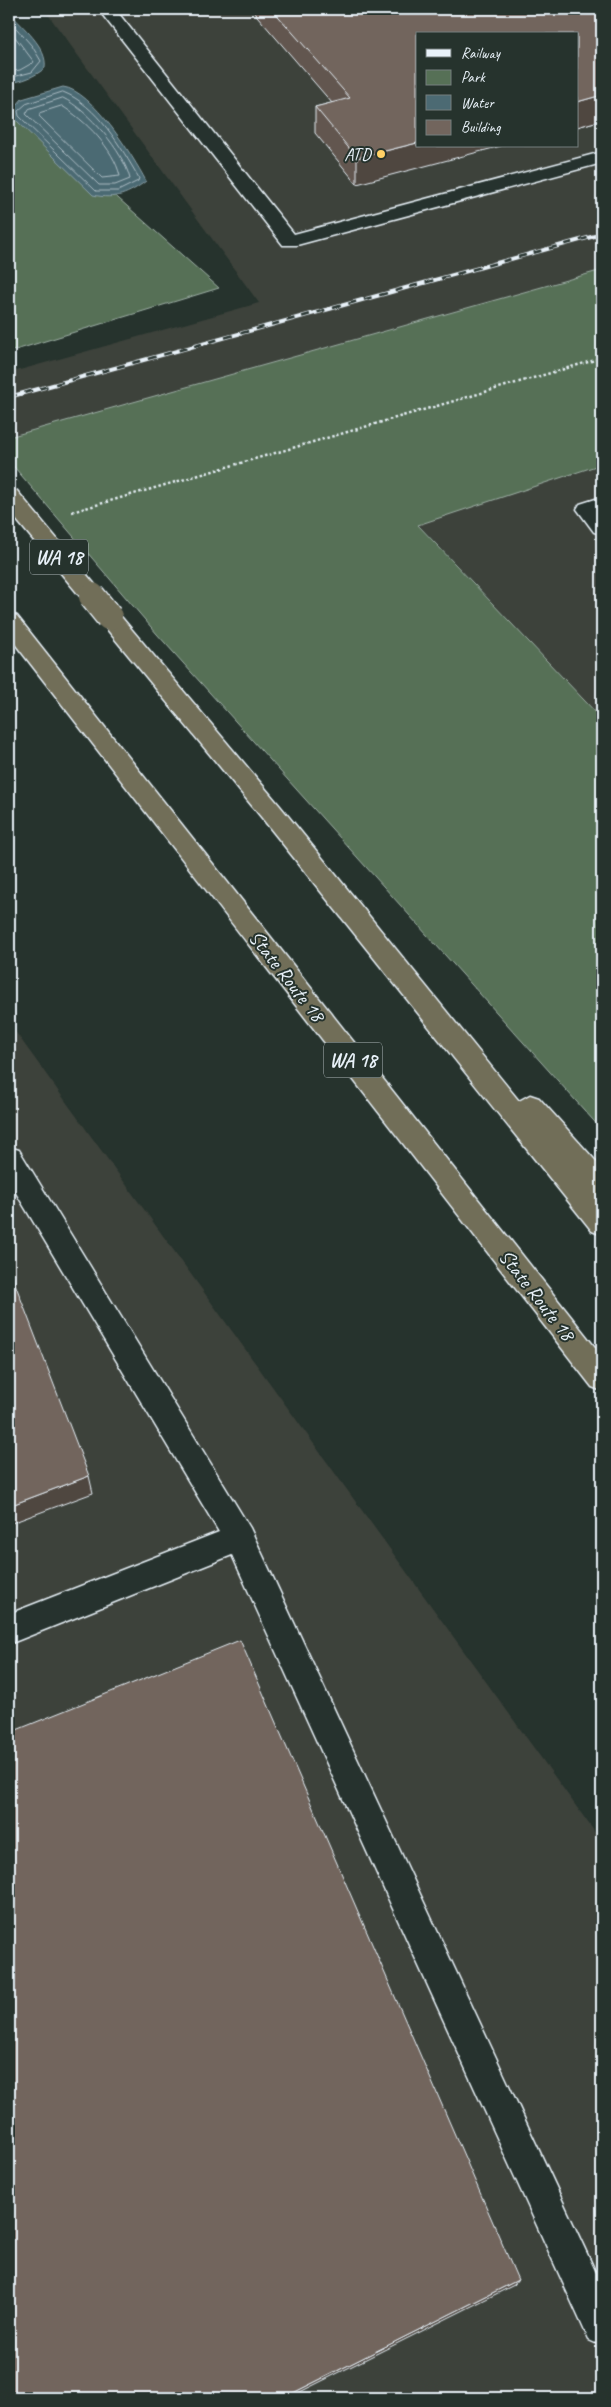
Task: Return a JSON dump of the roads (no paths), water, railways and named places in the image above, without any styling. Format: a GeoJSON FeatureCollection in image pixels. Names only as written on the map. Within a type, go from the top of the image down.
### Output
{"type":"FeatureCollection","features":[{"type":"Feature","properties":{"kind":"highway","name":"WA 18"},"geometry":{"type":"LineString","coordinates":[[9,496],[271,812],[602,1223]]}},
{"type":"Feature","properties":{"kind":"highway","name":"State Route 18"},"geometry":{"type":"LineString","coordinates":[[13,629],[602,1378]]}},
{"type":"Feature","properties":{"kind":"highway"},"geometry":{"type":"LineString","coordinates":[[271,812],[602,1187]]}},
{"type":"Feature","properties":{"kind":"lane"},"geometry":{"type":"LineString","coordinates":[[106,9],[290,241],[602,157]]}},
{"type":"Feature","properties":{"kind":"lane"},"geometry":{"type":"LineString","coordinates":[[602,504],[588,509],[602,527]]}},
{"type":"Feature","properties":{"kind":"lane"},"geometry":{"type":"LineString","coordinates":[[9,1158],[239,1538],[602,2327]]}},
{"type":"Feature","properties":{"kind":"lane"},"geometry":{"type":"LineString","coordinates":[[9,1629],[239,1538]]}},
{"type":"Feature","properties":{"kind":"water"},"geometry":{"type":"Polygon","coordinates":[[[9,12],[38,45],[45,60],[45,68],[28,78],[9,83],[9,12]]]}},
{"type":"Feature","properties":{"kind":"water"},"geometry":{"type":"Polygon","coordinates":[[[63,87],[74,91],[86,99],[99,111],[122,141],[146,181],[121,195],[108,197],[93,195],[15,119],[12,111],[22,99],[63,87]]]}},
{"type":"Feature","properties":{"kind":"railway"},"geometry":{"type":"LineString","coordinates":[[9,397],[602,234]]}},
{"type":"Feature","properties":{"kind":"place","name":"ATD"},"geometry":{"type":"Point","coordinates":[381,154]}}]}
